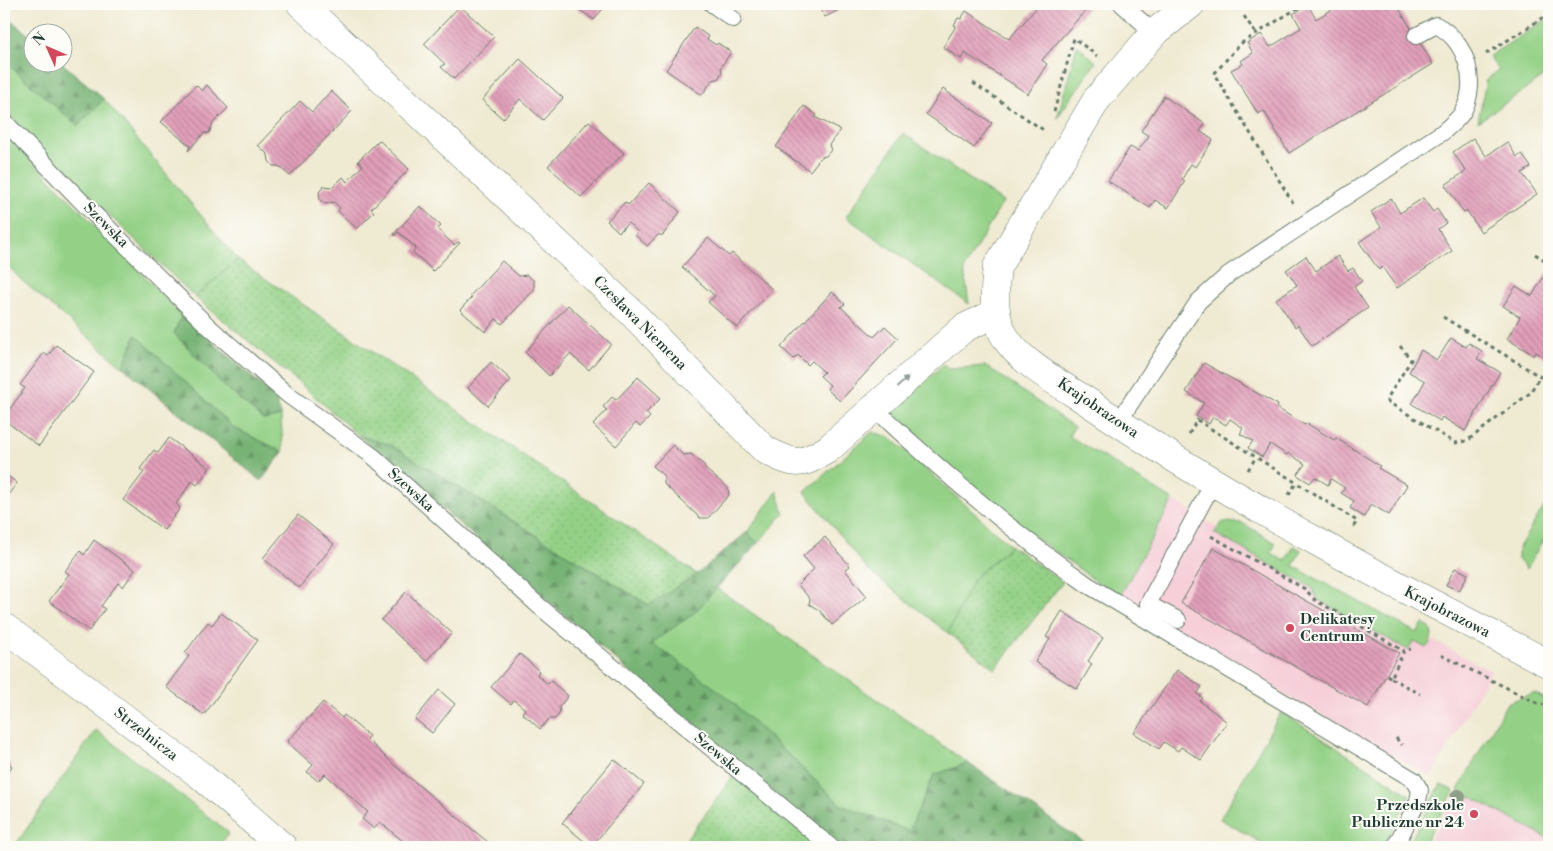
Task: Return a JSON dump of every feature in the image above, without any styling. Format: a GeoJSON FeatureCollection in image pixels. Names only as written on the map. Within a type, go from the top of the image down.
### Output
{"type":"FeatureCollection","features":[{"type":"Feature","properties":{"kind":"street","name":"Czesława Niemena"},"geometry":{"type":"LineString","coordinates":[[301,4],[632,313],[765,450],[790,462],[806,462],[828,449],[964,328],[996,313]]}},
{"type":"Feature","properties":{"kind":"street","name":"Krajobrazowa"},"geometry":{"type":"LineString","coordinates":[[1192,4],[1154,33],[1097,99],[997,267],[994,294],[996,313],[1006,340],[1025,359],[1120,423],[1213,482],[1397,586],[1549,664]]}},
{"type":"Feature","properties":{"kind":"street","name":"Strzelnicza"},"geometry":{"type":"LineString","coordinates":[[4,627],[192,769],[283,847]]}},
{"type":"Feature","properties":{"kind":"lane"},"geometry":{"type":"LineString","coordinates":[[712,4],[733,19]]}},
{"type":"Feature","properties":{"kind":"lane"},"geometry":{"type":"LineString","coordinates":[[1122,4],[1154,33]]}},
{"type":"Feature","properties":{"kind":"lane"},"geometry":{"type":"LineString","coordinates":[[1120,423],[1128,407],[1198,302],[1229,274],[1443,132],[1462,113],[1469,94],[1469,64],[1448,32],[1436,25],[1416,36]]}},
{"type":"Feature","properties":{"kind":"lane","name":"Szewska"},"geometry":{"type":"LineString","coordinates":[[4,121],[81,201],[208,326],[288,394],[374,457],[539,606],[831,847]]}},
{"type":"Feature","properties":{"kind":"lane"},"geometry":{"type":"LineString","coordinates":[[874,408],[957,484],[1042,554],[1080,580],[1414,780],[1420,790],[1418,801],[1395,847]]}},
{"type":"Feature","properties":{"kind":"lane"},"geometry":{"type":"LineString","coordinates":[[1178,620],[1148,604],[1213,482]]}},
{"type":"Feature","properties":{"kind":"path"},"geometry":{"type":"LineString","coordinates":[[1302,4],[1240,44],[1214,74],[1306,223]]}},
{"type":"Feature","properties":{"kind":"path"},"geometry":{"type":"LineString","coordinates":[[1469,64],[1549,14]]}},
{"type":"Feature","properties":{"kind":"path"},"geometry":{"type":"LineString","coordinates":[[1244,16],[1256,34]]}},
{"type":"Feature","properties":{"kind":"path"},"geometry":{"type":"LineString","coordinates":[[1054,114],[1074,38],[1090,51]]}},
{"type":"Feature","properties":{"kind":"path"},"geometry":{"type":"LineString","coordinates":[[973,83],[1049,133]]}},
{"type":"Feature","properties":{"kind":"path"},"geometry":{"type":"LineString","coordinates":[[1535,254],[1549,263]]}},
{"type":"Feature","properties":{"kind":"path"},"geometry":{"type":"LineString","coordinates":[[1442,317],[1549,382]]}},
{"type":"Feature","properties":{"kind":"path"},"geometry":{"type":"LineString","coordinates":[[1400,346],[1411,360],[1388,397],[1388,402],[1455,443],[1467,440],[1530,393],[1540,376]]}},
{"type":"Feature","properties":{"kind":"path"},"geometry":{"type":"LineString","coordinates":[[1188,435],[1197,420],[1357,521]]}},
{"type":"Feature","properties":{"kind":"path"},"geometry":{"type":"LineString","coordinates":[[1190,525],[1305,589],[1315,600],[1404,651],[1411,649]]}},
{"type":"Feature","properties":{"kind":"path"},"geometry":{"type":"LineString","coordinates":[[1391,678],[1404,651]]}},
{"type":"Feature","properties":{"kind":"path"},"geometry":{"type":"LineString","coordinates":[[1441,655],[1521,696],[1549,706]]}},
{"type":"Feature","properties":{"kind":"path"},"geometry":{"type":"LineString","coordinates":[[1387,675],[1420,694]]}},
{"type":"Feature","properties":{"kind":"shaded area"},"geometry":{"type":"Polygon","coordinates":[[[1173,500],[1242,543],[1427,649],[1432,640],[1491,671],[1431,777],[1158,623],[1119,598],[1173,500]]]}},
{"type":"Feature","properties":{"kind":"shaded area","name":"Przedszkole Publiczne nr 24"},"geometry":{"type":"Polygon","coordinates":[[[1458,790],[1549,839],[1549,847],[1426,847],[1458,790]]]}},
{"type":"Feature","properties":{"kind":"green space"},"geometry":{"type":"Polygon","coordinates":[[[4,14],[22,29],[22,72],[72,72],[104,99],[78,126],[4,61],[4,14]]]}},
{"type":"Feature","properties":{"kind":"green space"},"geometry":{"type":"Polygon","coordinates":[[[1549,18],[1549,73],[1478,122],[1486,80],[1499,70],[1489,56],[1549,18]]]}},
{"type":"Feature","properties":{"kind":"green space"},"geometry":{"type":"Polygon","coordinates":[[[1077,45],[1096,62],[1057,118],[1060,108],[1077,45]]]}},
{"type":"Feature","properties":{"kind":"green space"},"geometry":{"type":"Polygon","coordinates":[[[4,61],[78,125],[104,99],[238,260],[195,297],[40,149],[4,109],[4,61]]]}},
{"type":"Feature","properties":{"kind":"green space"},"geometry":{"type":"Polygon","coordinates":[[[4,132],[182,315],[174,333],[224,386],[264,420],[281,416],[283,452],[234,428],[136,336],[123,367],[20,279],[4,261],[4,132]]]}},
{"type":"Feature","properties":{"kind":"green space"},"geometry":{"type":"Polygon","coordinates":[[[903,133],[1003,202],[964,269],[969,304],[846,217],[903,133]]]}},
{"type":"Feature","properties":{"kind":"green space"},"geometry":{"type":"Polygon","coordinates":[[[238,260],[697,574],[649,605],[391,445],[358,435],[303,386],[195,297],[238,260]]]}},
{"type":"Feature","properties":{"kind":"green space"},"geometry":{"type":"Polygon","coordinates":[[[182,315],[275,397],[281,416],[264,420],[224,386],[174,333],[182,315]]]}},
{"type":"Feature","properties":{"kind":"green space"},"geometry":{"type":"Polygon","coordinates":[[[136,335],[234,428],[283,452],[261,481],[123,367],[136,335]]]}},
{"type":"Feature","properties":{"kind":"green space"},"geometry":{"type":"Polygon","coordinates":[[[944,364],[948,369],[986,366],[1074,427],[1069,436],[1173,500],[1119,598],[994,507],[889,413],[944,364]]]}},
{"type":"Feature","properties":{"kind":"green space"},"geometry":{"type":"Polygon","coordinates":[[[872,432],[890,437],[1011,546],[974,578],[948,633],[868,570],[805,492],[872,432]]]}},
{"type":"Feature","properties":{"kind":"green space"},"geometry":{"type":"Polygon","coordinates":[[[358,435],[391,445],[648,605],[697,574],[747,532],[758,543],[693,614],[652,643],[726,696],[841,805],[909,831],[934,775],[968,763],[1091,847],[839,847],[642,683],[358,435]]]}},
{"type":"Feature","properties":{"kind":"green space"},"geometry":{"type":"Polygon","coordinates":[[[777,491],[784,513],[758,543],[747,532],[777,491]]]}},
{"type":"Feature","properties":{"kind":"green space"},"geometry":{"type":"Polygon","coordinates":[[[1549,503],[1549,545],[1542,541],[1527,569],[1518,560],[1518,549],[1543,508],[1549,503]]]}},
{"type":"Feature","properties":{"kind":"green space"},"geometry":{"type":"Polygon","coordinates":[[[1223,522],[1242,523],[1276,543],[1271,553],[1285,561],[1294,546],[1301,550],[1293,566],[1417,633],[1423,623],[1430,628],[1432,635],[1430,643],[1426,648],[1413,641],[1408,650],[1318,600],[1312,588],[1214,533],[1223,522]]]}},
{"type":"Feature","properties":{"kind":"green space"},"geometry":{"type":"Polygon","coordinates":[[[1011,546],[1063,582],[995,669],[948,633],[974,578],[1011,546]]]}},
{"type":"Feature","properties":{"kind":"green space"},"geometry":{"type":"Polygon","coordinates":[[[716,588],[968,763],[934,775],[909,832],[841,805],[726,696],[651,643],[693,614],[716,588]]]}},
{"type":"Feature","properties":{"kind":"green space"},"geometry":{"type":"Polygon","coordinates":[[[1534,693],[1549,701],[1549,839],[1458,790],[1507,703],[1534,693]]]}},
{"type":"Feature","properties":{"kind":"green space"},"geometry":{"type":"Polygon","coordinates":[[[1281,712],[1410,795],[1383,847],[1269,847],[1220,819],[1281,712]]]}},
{"type":"Feature","properties":{"kind":"green space"},"geometry":{"type":"Polygon","coordinates":[[[96,730],[229,833],[218,847],[14,847],[96,730]]]}},
{"type":"Feature","properties":{"kind":"green space"},"geometry":{"type":"Polygon","coordinates":[[[733,776],[821,847],[681,847],[733,776]]]}},
{"type":"Feature","properties":{"kind":"green space"},"geometry":{"type":"Polygon","coordinates":[[[1441,784],[1454,791],[1422,847],[1407,847],[1441,784]]]}},
{"type":"Feature","properties":{"kind":"building"},"geometry":{"type":"Polygon","coordinates":[[[571,4],[609,5],[605,6],[594,20],[571,4]]]}},
{"type":"Feature","properties":{"kind":"building"},"geometry":{"type":"Polygon","coordinates":[[[816,4],[851,4],[825,17],[816,4]]]}},
{"type":"Feature","properties":{"kind":"building"},"geometry":{"type":"Polygon","coordinates":[[[1040,4],[1091,4],[1042,60],[1047,64],[1028,94],[965,53],[961,59],[943,47],[956,26],[954,25],[958,18],[961,19],[966,11],[1009,39],[1040,4]]]}},
{"type":"Feature","properties":{"kind":"building"},"geometry":{"type":"Polygon","coordinates":[[[1341,4],[1396,4],[1433,64],[1289,153],[1264,111],[1258,114],[1231,70],[1243,64],[1241,61],[1253,53],[1247,43],[1261,34],[1270,47],[1301,28],[1293,14],[1308,5],[1316,19],[1341,4]]]}},
{"type":"Feature","properties":{"kind":"building"},"geometry":{"type":"Polygon","coordinates":[[[460,6],[494,37],[454,79],[441,67],[445,64],[424,44],[460,6]]]}},
{"type":"Feature","properties":{"kind":"building"},"geometry":{"type":"Polygon","coordinates":[[[695,27],[709,37],[707,39],[716,45],[718,43],[731,52],[721,67],[722,72],[718,79],[712,80],[702,95],[666,70],[695,27]]]}},
{"type":"Feature","properties":{"kind":"building"},"geometry":{"type":"Polygon","coordinates":[[[520,59],[563,98],[543,120],[520,99],[503,119],[482,100],[520,59]]]}},
{"type":"Feature","properties":{"kind":"building"},"geometry":{"type":"Polygon","coordinates":[[[196,85],[202,91],[207,85],[228,108],[213,123],[209,133],[204,133],[188,151],[190,146],[161,122],[196,85]]]}},
{"type":"Feature","properties":{"kind":"building"},"geometry":{"type":"Polygon","coordinates":[[[943,89],[992,123],[974,148],[926,114],[943,89]]]}},
{"type":"Feature","properties":{"kind":"building"},"geometry":{"type":"Polygon","coordinates":[[[331,91],[352,111],[290,176],[279,166],[273,166],[269,161],[268,155],[258,145],[300,101],[312,112],[331,91]]]}},
{"type":"Feature","properties":{"kind":"building"},"geometry":{"type":"Polygon","coordinates":[[[1164,96],[1205,124],[1200,131],[1213,140],[1195,167],[1191,164],[1182,179],[1185,181],[1168,208],[1155,200],[1150,208],[1108,181],[1130,147],[1138,151],[1149,136],[1141,131],[1164,96]]]}},
{"type":"Feature","properties":{"kind":"building"},"geometry":{"type":"Polygon","coordinates":[[[804,106],[817,115],[815,117],[840,130],[829,145],[831,150],[826,156],[821,157],[810,171],[776,147],[804,106]]]}},
{"type":"Feature","properties":{"kind":"building"},"geometry":{"type":"Polygon","coordinates":[[[589,121],[624,153],[581,197],[548,166],[589,121]]]}},
{"type":"Feature","properties":{"kind":"building"},"geometry":{"type":"Polygon","coordinates":[[[1473,138],[1486,156],[1507,142],[1517,157],[1522,154],[1531,167],[1522,173],[1537,194],[1481,232],[1467,211],[1464,213],[1445,185],[1466,171],[1453,152],[1473,138]]]}},
{"type":"Feature","properties":{"kind":"building"},"geometry":{"type":"Polygon","coordinates":[[[379,140],[409,169],[371,209],[374,212],[357,229],[338,211],[340,208],[334,202],[325,204],[320,200],[319,192],[324,186],[333,187],[343,177],[347,182],[363,165],[358,161],[379,140]]]}},
{"type":"Feature","properties":{"kind":"building"},"geometry":{"type":"Polygon","coordinates":[[[649,183],[680,212],[663,235],[658,235],[647,246],[635,235],[638,232],[628,223],[619,232],[607,221],[625,202],[628,205],[649,183]]]}},
{"type":"Feature","properties":{"kind":"building"},"geometry":{"type":"Polygon","coordinates":[[[1391,198],[1400,213],[1423,198],[1433,212],[1437,209],[1446,223],[1438,229],[1452,251],[1397,288],[1382,267],[1379,270],[1359,242],[1381,227],[1371,212],[1391,198]]]}},
{"type":"Feature","properties":{"kind":"building"},"geometry":{"type":"Polygon","coordinates":[[[420,206],[441,226],[437,229],[454,245],[458,242],[460,243],[433,271],[413,252],[416,248],[398,232],[395,236],[394,234],[420,206]]]}},
{"type":"Feature","properties":{"kind":"building"},"geometry":{"type":"Polygon","coordinates":[[[708,238],[729,256],[732,253],[772,289],[737,328],[708,302],[715,296],[682,267],[708,238]]]}},
{"type":"Feature","properties":{"kind":"building"},"geometry":{"type":"Polygon","coordinates":[[[1306,256],[1316,271],[1338,256],[1348,271],[1353,268],[1362,281],[1354,287],[1368,308],[1312,346],[1298,325],[1295,327],[1276,299],[1297,285],[1286,270],[1306,256]]]}},
{"type":"Feature","properties":{"kind":"building"},"geometry":{"type":"Polygon","coordinates":[[[502,261],[519,276],[527,275],[534,281],[534,290],[502,324],[496,319],[485,332],[460,310],[472,297],[470,296],[502,261]]]}},
{"type":"Feature","properties":{"kind":"building"},"geometry":{"type":"Polygon","coordinates":[[[1546,273],[1549,275],[1549,360],[1536,352],[1534,355],[1507,339],[1520,317],[1503,306],[1516,286],[1532,296],[1546,273]]]}},
{"type":"Feature","properties":{"kind":"building"},"geometry":{"type":"Polygon","coordinates":[[[832,292],[845,304],[841,307],[874,337],[885,326],[898,338],[840,401],[827,389],[830,385],[820,376],[824,372],[812,361],[808,365],[798,355],[794,359],[781,347],[832,292]]]}},
{"type":"Feature","properties":{"kind":"building"},"geometry":{"type":"Polygon","coordinates":[[[568,305],[611,344],[589,370],[570,354],[549,376],[525,352],[568,305]]]}},
{"type":"Feature","properties":{"kind":"building"},"geometry":{"type":"Polygon","coordinates":[[[1451,338],[1466,347],[1469,343],[1482,351],[1477,359],[1500,372],[1465,431],[1442,417],[1440,421],[1412,404],[1425,381],[1409,372],[1421,350],[1437,360],[1451,338]]]}},
{"type":"Feature","properties":{"kind":"building"},"geometry":{"type":"Polygon","coordinates":[[[56,345],[94,372],[39,446],[4,420],[4,417],[25,388],[20,385],[44,353],[48,356],[56,345]]]}},
{"type":"Feature","properties":{"kind":"building"},"geometry":{"type":"Polygon","coordinates":[[[491,362],[511,380],[488,406],[468,388],[491,362]]]}},
{"type":"Feature","properties":{"kind":"building"},"geometry":{"type":"Polygon","coordinates":[[[1204,363],[1278,405],[1277,408],[1305,425],[1306,423],[1334,440],[1336,438],[1380,466],[1378,468],[1407,485],[1389,515],[1371,504],[1364,517],[1350,508],[1354,501],[1341,493],[1345,488],[1331,479],[1328,485],[1315,477],[1310,483],[1297,475],[1305,464],[1288,453],[1287,455],[1270,444],[1262,457],[1248,448],[1253,441],[1240,434],[1243,428],[1230,419],[1226,425],[1213,417],[1209,424],[1196,416],[1204,403],[1186,392],[1204,363]]]}},
{"type":"Feature","properties":{"kind":"building"},"geometry":{"type":"Polygon","coordinates":[[[638,377],[661,398],[646,413],[650,417],[640,427],[636,423],[616,446],[593,425],[607,410],[603,407],[612,397],[616,400],[638,377]]]}},
{"type":"Feature","properties":{"kind":"building"},"geometry":{"type":"Polygon","coordinates":[[[169,438],[210,468],[197,485],[192,481],[176,504],[180,508],[164,530],[123,500],[144,472],[140,469],[154,450],[158,453],[169,438]]]}},
{"type":"Feature","properties":{"kind":"building"},"geometry":{"type":"Polygon","coordinates":[[[673,445],[683,455],[691,454],[705,466],[704,468],[728,488],[729,495],[708,518],[700,518],[664,484],[664,476],[653,466],[673,445]]]}},
{"type":"Feature","properties":{"kind":"building"},"geometry":{"type":"Polygon","coordinates":[[[4,473],[17,483],[5,499],[4,498],[4,473]]]}},
{"type":"Feature","properties":{"kind":"building"},"geometry":{"type":"Polygon","coordinates":[[[298,515],[334,544],[299,588],[263,558],[298,515]]]}},
{"type":"Feature","properties":{"kind":"building"},"geometry":{"type":"Polygon","coordinates":[[[825,537],[850,566],[845,570],[867,596],[832,625],[819,610],[809,604],[810,599],[798,585],[814,569],[803,556],[825,537]]]}},
{"type":"Feature","properties":{"kind":"building"},"geometry":{"type":"Polygon","coordinates":[[[94,540],[135,570],[123,587],[118,583],[101,606],[105,609],[89,631],[49,601],[69,574],[65,571],[80,551],[84,555],[94,540]]]}},
{"type":"Feature","properties":{"kind":"building","name":"Delikatesy Centrum"},"geometry":{"type":"Polygon","coordinates":[[[1213,548],[1399,653],[1368,707],[1181,603],[1213,548]]]}},
{"type":"Feature","properties":{"kind":"building"},"geometry":{"type":"Polygon","coordinates":[[[1455,568],[1468,574],[1459,591],[1446,585],[1455,568]]]}},
{"type":"Feature","properties":{"kind":"building"},"geometry":{"type":"Polygon","coordinates":[[[406,592],[452,633],[426,661],[381,620],[406,592]]]}},
{"type":"Feature","properties":{"kind":"building"},"geometry":{"type":"Polygon","coordinates":[[[1062,611],[1103,638],[1088,661],[1092,664],[1077,689],[1035,662],[1050,639],[1046,637],[1062,611]]]}},
{"type":"Feature","properties":{"kind":"building"},"geometry":{"type":"Polygon","coordinates":[[[221,613],[258,640],[204,715],[166,687],[189,656],[185,653],[208,622],[212,625],[221,613]]]}},
{"type":"Feature","properties":{"kind":"building"},"geometry":{"type":"Polygon","coordinates":[[[520,654],[539,671],[537,675],[548,684],[551,681],[568,696],[559,707],[560,713],[555,719],[549,719],[540,729],[522,713],[525,709],[514,700],[511,704],[491,687],[520,654]]]}},
{"type":"Feature","properties":{"kind":"building"},"geometry":{"type":"Polygon","coordinates":[[[1177,670],[1202,687],[1197,694],[1203,698],[1200,701],[1227,722],[1201,760],[1181,747],[1178,751],[1164,742],[1159,749],[1134,733],[1177,670]]]}},
{"type":"Feature","properties":{"kind":"building"},"geometry":{"type":"Polygon","coordinates":[[[439,690],[455,704],[432,733],[415,719],[439,690]]]}},
{"type":"Feature","properties":{"kind":"building"},"geometry":{"type":"Polygon","coordinates":[[[323,702],[342,718],[344,715],[369,736],[367,739],[394,765],[494,847],[410,847],[380,822],[374,829],[362,819],[368,812],[325,774],[318,781],[307,772],[313,765],[287,742],[323,702]]]}},
{"type":"Feature","properties":{"kind":"building"},"geometry":{"type":"Polygon","coordinates":[[[614,759],[644,784],[591,847],[562,823],[614,759]]]}},
{"type":"Feature","properties":{"kind":"building"},"geometry":{"type":"Polygon","coordinates":[[[4,760],[12,766],[4,778],[4,760]]]}},
{"type":"Feature","properties":{"kind":"place","name":"Delikatesy Centrum"},"geometry":{"type":"Point","coordinates":[1290,628]}},
{"type":"Feature","properties":{"kind":"place","name":"Przedszkole Publiczne nr 24"},"geometry":{"type":"Point","coordinates":[1474,814]}}]}
